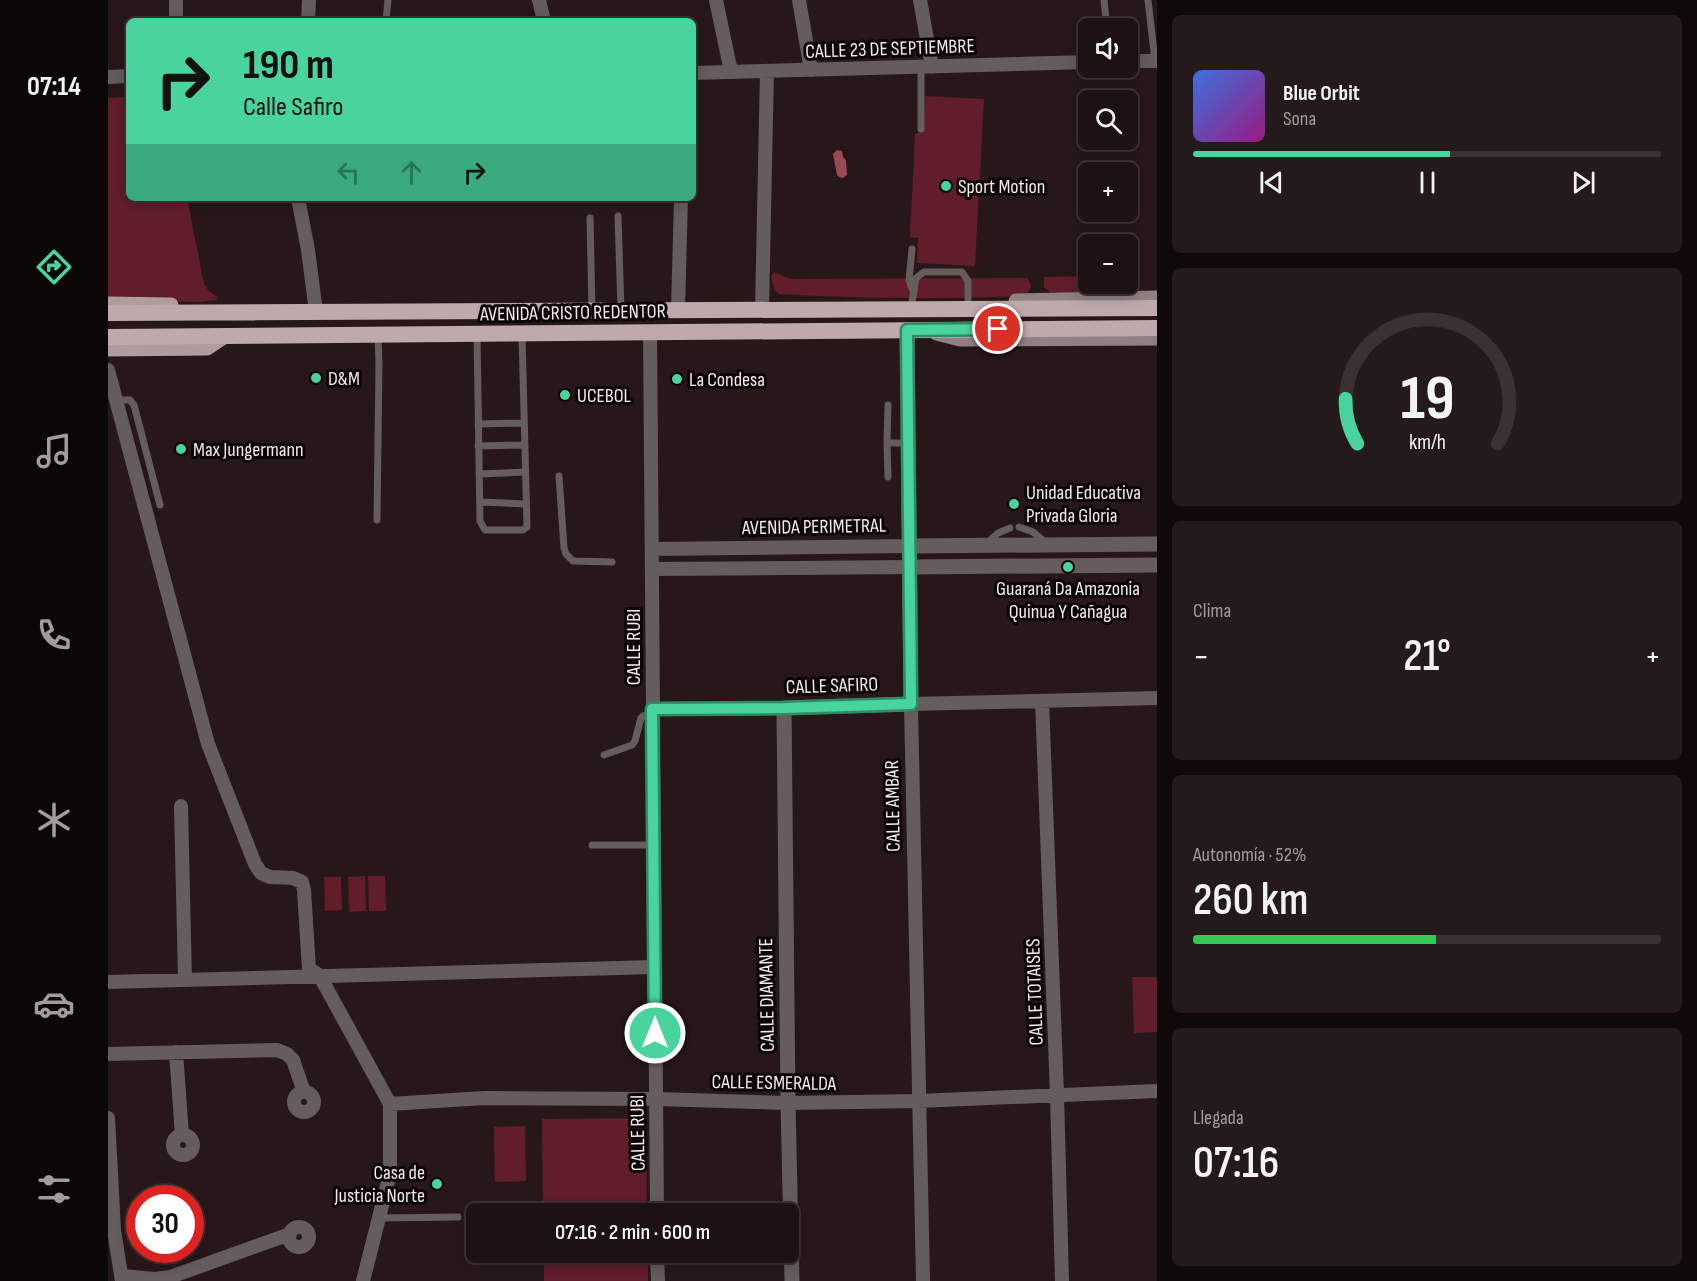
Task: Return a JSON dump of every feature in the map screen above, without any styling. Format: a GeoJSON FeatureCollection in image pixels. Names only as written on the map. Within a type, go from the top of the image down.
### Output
{"type":"FeatureCollection","features":[{"type":"Feature","properties":{"kind":"highway","name":"AVENIDA CRISTO REDENTOR"},"geometry":{"type":"LineString","coordinates":[[108,313],[762,309],[915,303],[1157,308]]}},
{"type":"Feature","properties":{"kind":"highway","name":"AVENIDA CRISTO REDENTOR"},"geometry":{"type":"LineString","coordinates":[[108,337],[1157,328]]}},
{"type":"Feature","properties":{"kind":"main road","name":"AVENIDA CRISTO REDENTOR"},"geometry":{"type":"LineString","coordinates":[[971,305],[1157,298]]}},
{"type":"Feature","properties":{"kind":"main road","name":"AVENIDA CRISTO REDENTOR"},"geometry":{"type":"LineString","coordinates":[[108,304],[203,305],[224,313]]}},
{"type":"Feature","properties":{"kind":"main road","name":"AVENIDA CRISTO REDENTOR"},"geometry":{"type":"LineString","coordinates":[[914,330],[960,339],[1157,338]]}},
{"type":"Feature","properties":{"kind":"main road","name":"AVENIDA CRISTO REDENTOR"},"geometry":{"type":"LineString","coordinates":[[108,349],[207,348],[225,336]]}},
{"type":"Feature","properties":{"kind":"street"},"geometry":{"type":"LineString","coordinates":[[176,0],[176,18]]}},
{"type":"Feature","properties":{"kind":"street"},"geometry":{"type":"LineString","coordinates":[[308,18],[309,0]]}},
{"type":"Feature","properties":{"kind":"street"},"geometry":{"type":"LineString","coordinates":[[538,0],[543,18]]}},
{"type":"Feature","properties":{"kind":"street"},"geometry":{"type":"LineString","coordinates":[[716,0],[731,72]]}},
{"type":"Feature","properties":{"kind":"street"},"geometry":{"type":"LineString","coordinates":[[799,0],[811,70]]}},
{"type":"Feature","properties":{"kind":"street"},"geometry":{"type":"LineString","coordinates":[[920,0],[926,67]]}},
{"type":"Feature","properties":{"kind":"street"},"geometry":{"type":"LineString","coordinates":[[1138,61],[1156,61]]}},
{"type":"Feature","properties":{"kind":"street","name":"CALLE 23 DE SEPTIEMBRE"},"geometry":{"type":"LineString","coordinates":[[696,73],[1078,62]]}},
{"type":"Feature","properties":{"kind":"street"},"geometry":{"type":"LineString","coordinates":[[762,309],[767,71]]}},
{"type":"Feature","properties":{"kind":"street"},"geometry":{"type":"LineString","coordinates":[[108,76],[126,76]]}},
{"type":"Feature","properties":{"kind":"street"},"geometry":{"type":"LineString","coordinates":[[299,201],[316,312]]}},
{"type":"Feature","properties":{"kind":"street"},"geometry":{"type":"LineString","coordinates":[[678,310],[681,201]]}},
{"type":"Feature","properties":{"kind":"street","name":"CALLE AMBAR"},"geometry":{"type":"LineString","coordinates":[[914,330],[908,443],[909,567],[922,1281]]}},
{"type":"Feature","properties":{"kind":"street","name":"CALLE RUBI"},"geometry":{"type":"LineString","coordinates":[[650,332],[657,1203]]}},
{"type":"Feature","properties":{"kind":"street"},"geometry":{"type":"LineString","coordinates":[[108,370],[208,744],[255,864],[261,873],[270,877],[293,878],[302,882],[309,969],[319,975],[375,1073],[390,1104],[390,1174],[363,1281]]}},
{"type":"Feature","properties":{"kind":"street","name":"AVENIDA PERIMETRAL"},"geometry":{"type":"LineString","coordinates":[[652,549],[1157,544]]}},
{"type":"Feature","properties":{"kind":"street","name":"AVENIDA PERIMETRAL"},"geometry":{"type":"LineString","coordinates":[[652,569],[1157,565]]}},
{"type":"Feature","properties":{"kind":"street","name":"CALLE SAFIRO"},"geometry":{"type":"LineString","coordinates":[[653,711],[1157,698]]}},
{"type":"Feature","properties":{"kind":"street","name":"CALLE TOTAISES"},"geometry":{"type":"LineString","coordinates":[[1042,701],[1062,1281]]}},
{"type":"Feature","properties":{"kind":"street","name":"CALLE DIAMANTE"},"geometry":{"type":"LineString","coordinates":[[784,708],[792,1281]]}},
{"type":"Feature","properties":{"kind":"street"},"geometry":{"type":"LineString","coordinates":[[181,806],[185,979]]}},
{"type":"Feature","properties":{"kind":"street"},"geometry":{"type":"LineString","coordinates":[[108,982],[655,967]]}},
{"type":"Feature","properties":{"kind":"street"},"geometry":{"type":"LineString","coordinates":[[108,1054],[277,1050],[287,1054],[293,1060],[304,1092]]}},
{"type":"Feature","properties":{"kind":"street"},"geometry":{"type":"LineString","coordinates":[[176,1052],[182,1135]]}},
{"type":"Feature","properties":{"kind":"street","name":"CALLE ESMERALDA"},"geometry":{"type":"LineString","coordinates":[[390,1104],[484,1098],[788,1102],[918,1101],[1157,1091]]}},
{"type":"Feature","properties":{"kind":"street"},"geometry":{"type":"LineString","coordinates":[[108,1118],[111,1230],[122,1278],[155,1279],[170,1276],[290,1234]]}},
{"type":"Feature","properties":{"kind":"street"},"geometry":{"type":"LineString","coordinates":[[657,1263],[658,1281]]}},
{"type":"Feature","properties":{"kind":"lane"},"geometry":{"type":"LineString","coordinates":[[386,18],[388,0]]}},
{"type":"Feature","properties":{"kind":"lane"},"geometry":{"type":"LineString","coordinates":[[1104,0],[1106,18]]}},
{"type":"Feature","properties":{"kind":"lane"},"geometry":{"type":"LineString","coordinates":[[1148,0],[1156,61]]}},
{"type":"Feature","properties":{"kind":"lane"},"geometry":{"type":"LineString","coordinates":[[921,129],[926,67]]}},
{"type":"Feature","properties":{"kind":"lane"},"geometry":{"type":"LineString","coordinates":[[618,216],[621,310]]}},
{"type":"Feature","properties":{"kind":"lane"},"geometry":{"type":"LineString","coordinates":[[590,218],[592,310]]}},
{"type":"Feature","properties":{"kind":"lane"},"geometry":{"type":"LineString","coordinates":[[912,249],[909,280],[915,303]]}},
{"type":"Feature","properties":{"kind":"lane"},"geometry":{"type":"LineString","coordinates":[[915,303],[916,278],[924,272],[962,272],[968,280],[971,305]]}},
{"type":"Feature","properties":{"kind":"lane"},"geometry":{"type":"LineString","coordinates":[[477,334],[480,521],[485,530],[526,529],[522,333]]}},
{"type":"Feature","properties":{"kind":"lane"},"geometry":{"type":"LineString","coordinates":[[377,520],[378,335]]}},
{"type":"Feature","properties":{"kind":"lane"},"geometry":{"type":"LineString","coordinates":[[116,400],[130,400],[134,405],[160,505]]}},
{"type":"Feature","properties":{"kind":"lane"},"geometry":{"type":"LineString","coordinates":[[888,405],[888,477]]}},
{"type":"Feature","properties":{"kind":"lane"},"geometry":{"type":"LineString","coordinates":[[478,424],[524,423]]}},
{"type":"Feature","properties":{"kind":"lane"},"geometry":{"type":"LineString","coordinates":[[887,443],[908,443]]}},
{"type":"Feature","properties":{"kind":"lane"},"geometry":{"type":"LineString","coordinates":[[478,446],[525,445]]}},
{"type":"Feature","properties":{"kind":"lane"},"geometry":{"type":"LineString","coordinates":[[479,474],[525,472]]}},
{"type":"Feature","properties":{"kind":"lane"},"geometry":{"type":"LineString","coordinates":[[559,476],[566,554],[573,561],[612,562]]}},
{"type":"Feature","properties":{"kind":"lane"},"geometry":{"type":"LineString","coordinates":[[480,502],[526,504]]}},
{"type":"Feature","properties":{"kind":"lane"},"geometry":{"type":"LineString","coordinates":[[1019,527],[1033,532],[1048,545]]}},
{"type":"Feature","properties":{"kind":"lane"},"geometry":{"type":"LineString","coordinates":[[983,546],[998,533],[1010,528]]}},
{"type":"Feature","properties":{"kind":"lane"},"geometry":{"type":"LineString","coordinates":[[604,755],[632,745],[641,718],[653,711]]}},
{"type":"Feature","properties":{"kind":"lane"},"geometry":{"type":"LineString","coordinates":[[592,845],[654,845]]}},
{"type":"Feature","properties":{"kind":"lane"},"geometry":{"type":"LineString","coordinates":[[380,1218],[458,1217]]}},
{"type":"Feature","properties":{"kind":"shaded area","name":"Sport Motion"},"geometry":{"type":"Polygon","coordinates":[[[925,96],[984,99],[975,266],[917,263],[918,238],[910,237],[915,134],[923,131],[925,96]]]}},
{"type":"Feature","properties":{"kind":"shaded area"},"geometry":{"type":"Polygon","coordinates":[[[126,97],[126,201],[188,201],[204,284],[217,297],[216,300],[198,302],[108,300],[108,98],[126,97]]]}},
{"type":"Feature","properties":{"kind":"shaded area"},"geometry":{"type":"Polygon","coordinates":[[[837,150],[842,151],[846,160],[847,175],[843,178],[837,175],[833,154],[837,150]]]}},
{"type":"Feature","properties":{"kind":"shaded area"},"geometry":{"type":"Polygon","coordinates":[[[774,272],[790,279],[1028,278],[1031,286],[1028,293],[1022,296],[992,297],[870,298],[779,294],[775,291],[771,277],[774,272]]]}},
{"type":"Feature","properties":{"kind":"shaded area"},"geometry":{"type":"Polygon","coordinates":[[[1078,276],[1078,294],[1081,294],[1072,295],[1051,293],[1044,287],[1044,277],[1078,276]]]}},
{"type":"Feature","properties":{"kind":"shaded area"},"geometry":{"type":"Polygon","coordinates":[[[365,876],[366,911],[349,912],[348,877],[365,876]]]}},
{"type":"Feature","properties":{"kind":"shaded area"},"geometry":{"type":"Polygon","coordinates":[[[368,876],[385,876],[386,911],[369,911],[368,876]]]}},
{"type":"Feature","properties":{"kind":"shaded area"},"geometry":{"type":"Polygon","coordinates":[[[324,877],[341,877],[342,910],[325,911],[324,877]]]}},
{"type":"Feature","properties":{"kind":"shaded area"},"geometry":{"type":"Polygon","coordinates":[[[1132,977],[1157,977],[1157,1032],[1134,1033],[1132,977]]]}},
{"type":"Feature","properties":{"kind":"shaded area"},"geometry":{"type":"Polygon","coordinates":[[[646,1118],[647,1203],[543,1203],[542,1119],[646,1118]]]}},
{"type":"Feature","properties":{"kind":"shaded area"},"geometry":{"type":"Polygon","coordinates":[[[525,1126],[526,1181],[495,1182],[494,1127],[525,1126]]]}},
{"type":"Feature","properties":{"kind":"shaded area"},"geometry":{"type":"Polygon","coordinates":[[[544,1263],[648,1263],[648,1281],[544,1281],[544,1263]]]}},
{"type":"Feature","properties":{"kind":"place","name":"Sport Motion"},"geometry":{"type":"Point","coordinates":[946,186]}},
{"type":"Feature","properties":{"kind":"place","name":"D&M"},"geometry":{"type":"Point","coordinates":[316,378]}},
{"type":"Feature","properties":{"kind":"place","name":"La Condesa"},"geometry":{"type":"Point","coordinates":[677,379]}},
{"type":"Feature","properties":{"kind":"place","name":"UCEBOL"},"geometry":{"type":"Point","coordinates":[565,395]}},
{"type":"Feature","properties":{"kind":"place","name":"Max Jungermann"},"geometry":{"type":"Point","coordinates":[181,449]}},
{"type":"Feature","properties":{"kind":"place","name":"Unidad Educativa Privada Gloria"},"geometry":{"type":"Point","coordinates":[1014,504]}},
{"type":"Feature","properties":{"kind":"place","name":"Guaraná Da Amazonia Quinua Y Cañagua"},"geometry":{"type":"Point","coordinates":[1068,567]}},
{"type":"Feature","properties":{"kind":"place","name":"Casa de Justicia Norte"},"geometry":{"type":"Point","coordinates":[437,1184]}},
{"type":"Feature","properties":{"kind":"route"},"geometry":{"type":"LineString","coordinates":[[655,1033],[652,709],[911,704],[907,330],[998,329]]}}]}
